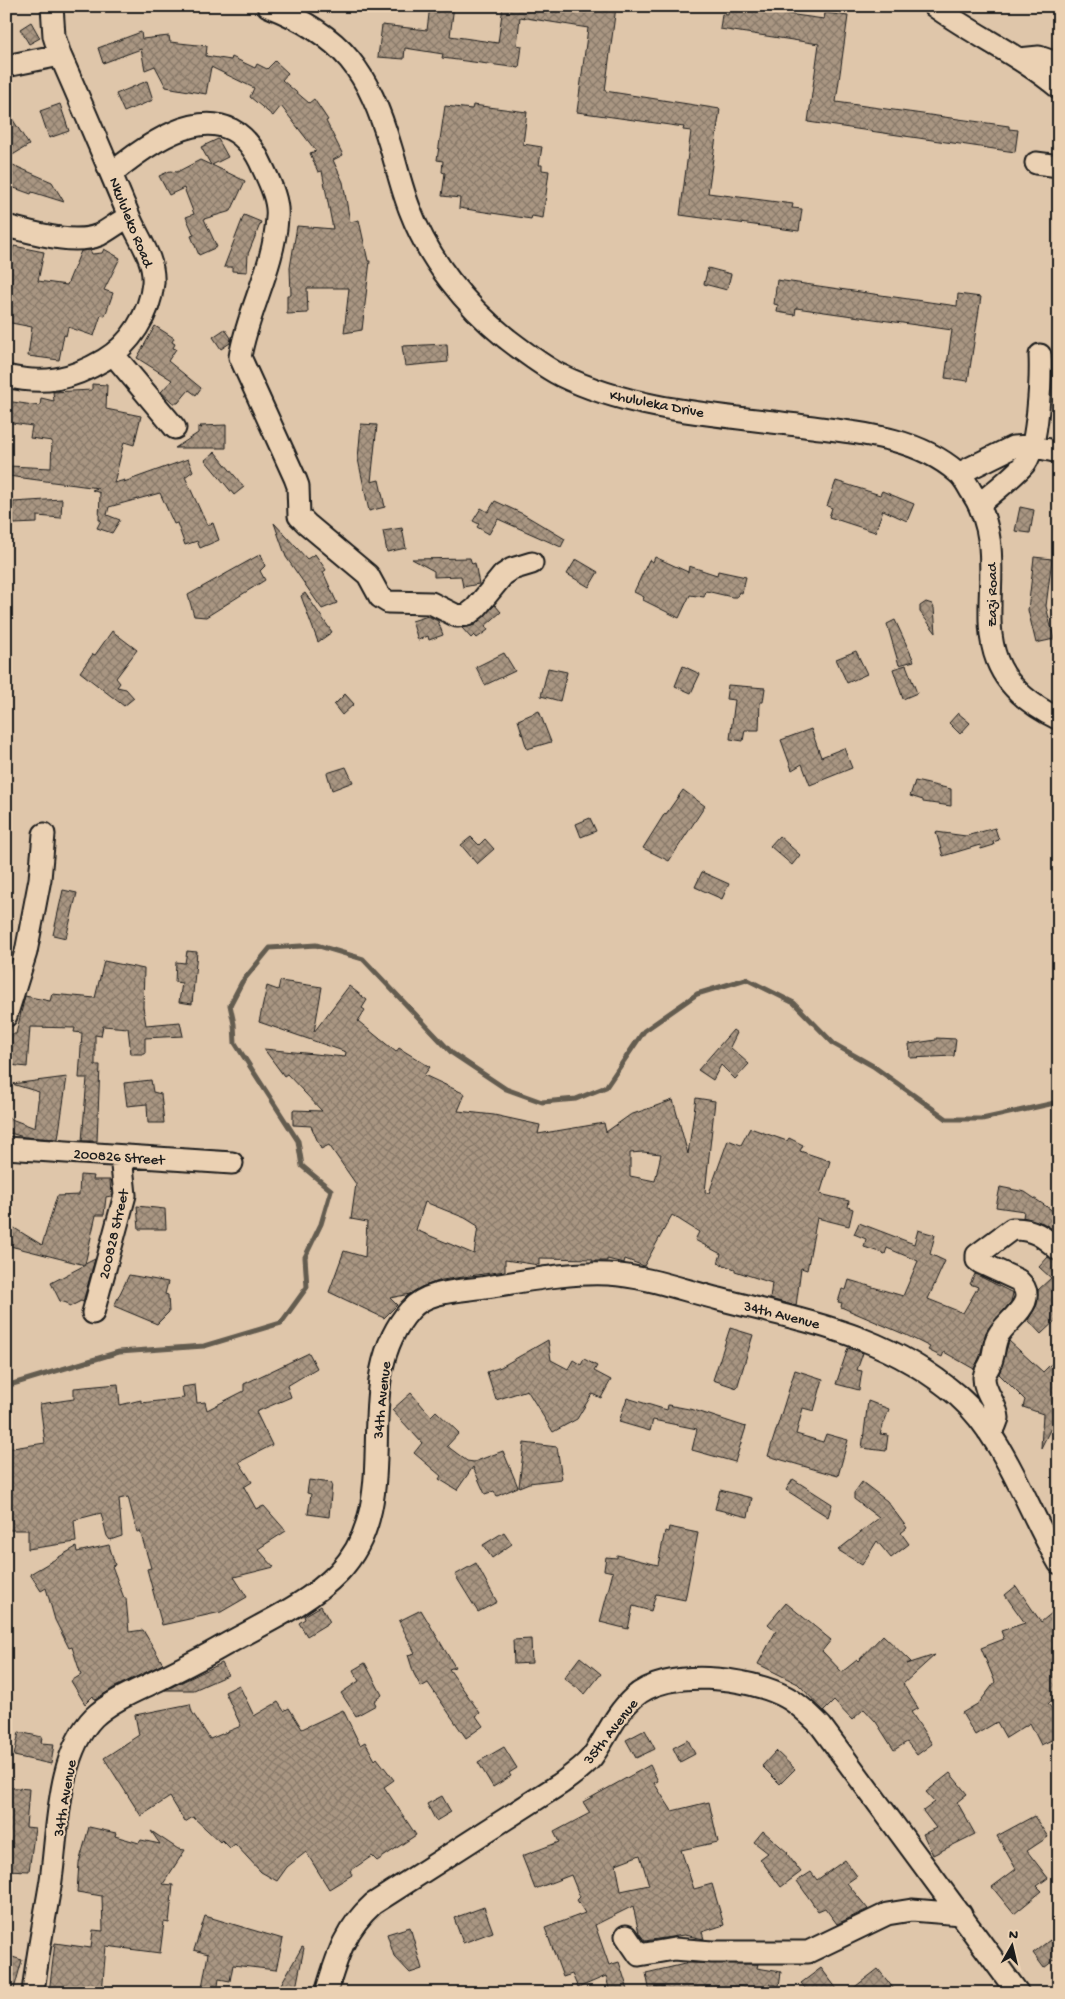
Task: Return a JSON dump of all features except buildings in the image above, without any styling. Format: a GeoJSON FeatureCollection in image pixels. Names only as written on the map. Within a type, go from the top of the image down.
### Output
{"type":"FeatureCollection","features":[{"type":"Feature","properties":{"kind":"street","name":"Nkululeko Road"},"geometry":{"type":"LineString","coordinates":[[6,376],[28,381],[47,382],[89,369],[113,354],[138,325],[147,309],[153,283],[151,264],[60,55],[54,36],[52,6]]}},
{"type":"Feature","properties":{"kind":"street","name":"Khululeka Drive"},"geometry":{"type":"LineString","coordinates":[[268,6],[306,22],[326,36],[358,68],[378,106],[410,210],[439,266],[482,317],[542,364],[595,389],[647,404],[830,429],[901,442],[931,453],[960,473],[980,504]]}},
{"type":"Feature","properties":{"kind":"street"},"geometry":{"type":"LineString","coordinates":[[934,6],[981,38],[1019,59],[1059,88]]}},
{"type":"Feature","properties":{"kind":"street"},"geometry":{"type":"LineString","coordinates":[[6,66],[60,55]]}},
{"type":"Feature","properties":{"kind":"street"},"geometry":{"type":"LineString","coordinates":[[1019,59],[1039,57],[1059,64]]}},
{"type":"Feature","properties":{"kind":"street"},"geometry":{"type":"LineString","coordinates":[[112,174],[134,156],[182,128],[211,123],[231,128],[243,137],[258,155],[275,195],[278,216],[272,254],[240,357],[298,486],[300,516],[368,575],[380,597],[388,602],[431,603],[457,616],[467,615],[476,608],[503,575],[512,569],[532,563]]}},
{"type":"Feature","properties":{"kind":"street"},"geometry":{"type":"LineString","coordinates":[[1036,163],[1059,166]]}},
{"type":"Feature","properties":{"kind":"street"},"geometry":{"type":"LineString","coordinates":[[6,226],[70,239],[98,235],[117,222],[129,217]]}},
{"type":"Feature","properties":{"kind":"street"},"geometry":{"type":"LineString","coordinates":[[113,354],[175,428]]}},
{"type":"Feature","properties":{"kind":"street"},"geometry":{"type":"LineString","coordinates":[[980,504],[1026,462],[1031,446],[1040,389],[1040,355]]}},
{"type":"Feature","properties":{"kind":"street"},"geometry":{"type":"LineString","coordinates":[[960,473],[1013,447],[1031,446],[1059,452]]}},
{"type":"Feature","properties":{"kind":"street","name":"Zazi Road"},"geometry":{"type":"LineString","coordinates":[[980,504],[991,542],[988,622],[994,652],[1008,681],[1032,704],[1059,719]]}},
{"type":"Feature","properties":{"kind":"street"},"geometry":{"type":"LineString","coordinates":[[6,1016],[26,952],[40,879],[44,834]]}},
{"type":"Feature","properties":{"kind":"street","name":"200826 Street"},"geometry":{"type":"LineString","coordinates":[[6,1148],[232,1163]]}},
{"type":"Feature","properties":{"kind":"street","name":"200828 Street"},"geometry":{"type":"LineString","coordinates":[[93,1313],[125,1195],[126,1186],[121,1156]]}},
{"type":"Feature","properties":{"kind":"street"},"geometry":{"type":"LineString","coordinates":[[988,1431],[995,1426],[998,1418],[984,1375],[991,1364],[998,1335],[1019,1312],[1026,1297],[1018,1280],[981,1263],[977,1260],[977,1255],[1012,1229],[1035,1232],[1044,1236],[1059,1250]]}},
{"type":"Feature","properties":{"kind":"street","name":"34th Avenue"},"geometry":{"type":"LineString","coordinates":[[33,1993],[63,1792],[76,1742],[91,1720],[110,1704],[207,1655],[304,1601],[324,1587],[342,1569],[362,1538],[372,1506],[376,1473],[380,1387],[386,1354],[398,1326],[415,1304],[443,1293],[542,1278],[609,1274],[651,1281],[800,1317],[876,1344],[931,1376],[975,1412],[988,1431],[1059,1563]]}},
{"type":"Feature","properties":{"kind":"street","name":"35th Avenue"},"geometry":{"type":"LineString","coordinates":[[326,1993],[340,1948],[352,1926],[368,1910],[389,1893],[560,1784],[586,1764],[624,1707],[634,1697],[654,1684],[682,1678],[715,1680],[767,1689],[786,1697],[804,1709],[821,1726],[1018,1993]]}},
{"type":"Feature","properties":{"kind":"street"},"geometry":{"type":"LineString","coordinates":[[626,1936],[639,1955],[674,1949],[721,1952],[808,1952],[887,1914],[912,1910],[961,1914]]}},
{"type":"Feature","properties":{"kind":"waterway"},"geometry":{"type":"LineString","coordinates":[[6,1386],[119,1352],[204,1346],[281,1323],[307,1287],[305,1257],[321,1224],[331,1190],[302,1166],[298,1141],[235,1043],[230,1005],[242,982],[270,948],[316,945],[363,959],[452,1053],[506,1089],[542,1102],[576,1099],[606,1087],[644,1031],[697,994],[746,979],[794,1003],[834,1044],[873,1066],[947,1119],[982,1119],[1059,1102]]}}]}
